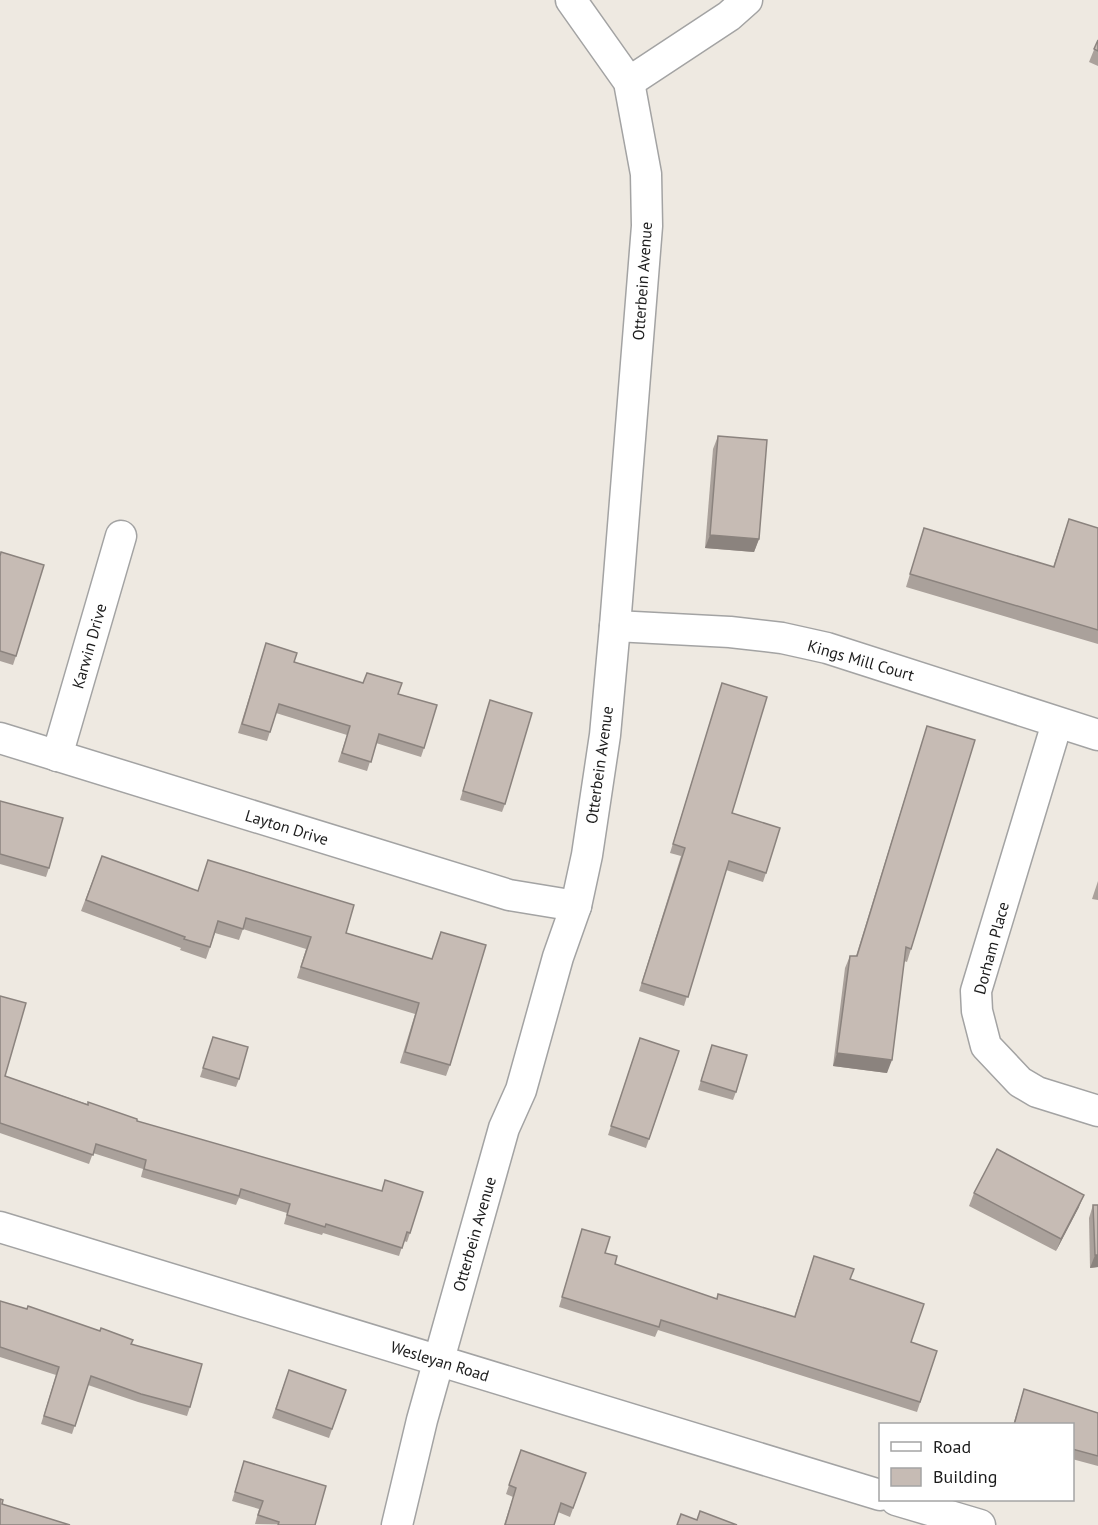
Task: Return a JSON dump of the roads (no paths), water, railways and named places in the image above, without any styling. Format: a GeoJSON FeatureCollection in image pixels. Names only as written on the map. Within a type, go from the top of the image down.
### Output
{"type":"FeatureCollection","features":[{"type":"Feature","properties":{"kind":"street","name":"Otterbein Avenue"},"geometry":{"type":"LineString","coordinates":[[397,1525],[422,1420],[504,1128],[521,1090],[558,957],[576,906],[587,855],[605,735],[647,226],[646,174],[629,82],[571,0]]}},
{"type":"Feature","properties":{"kind":"street"},"geometry":{"type":"LineString","coordinates":[[629,82],[729,16],[747,0]]}},
{"type":"Feature","properties":{"kind":"street","name":"Karwin Drive"},"geometry":{"type":"LineString","coordinates":[[57,756],[121,536]]}},
{"type":"Feature","properties":{"kind":"street","name":"Kings Mill Court"},"geometry":{"type":"LineString","coordinates":[[615,626],[730,632],[782,638],[838,651],[1098,735]]}},
{"type":"Feature","properties":{"kind":"street","name":"Dorham Place"},"geometry":{"type":"LineString","coordinates":[[1057,723],[976,991],[977,1011],[986,1046],[1020,1082],[1037,1092],[1098,1111]]}},
{"type":"Feature","properties":{"kind":"street","name":"Layton Drive"},"geometry":{"type":"LineString","coordinates":[[0,738],[509,895],[576,906]]}},
{"type":"Feature","properties":{"kind":"street","name":"Wesleyan Road"},"geometry":{"type":"LineString","coordinates":[[0,1227],[879,1495]]}},
{"type":"Feature","properties":{"kind":"street"},"geometry":{"type":"LineString","coordinates":[[899,1501],[980,1525]]}}]}
